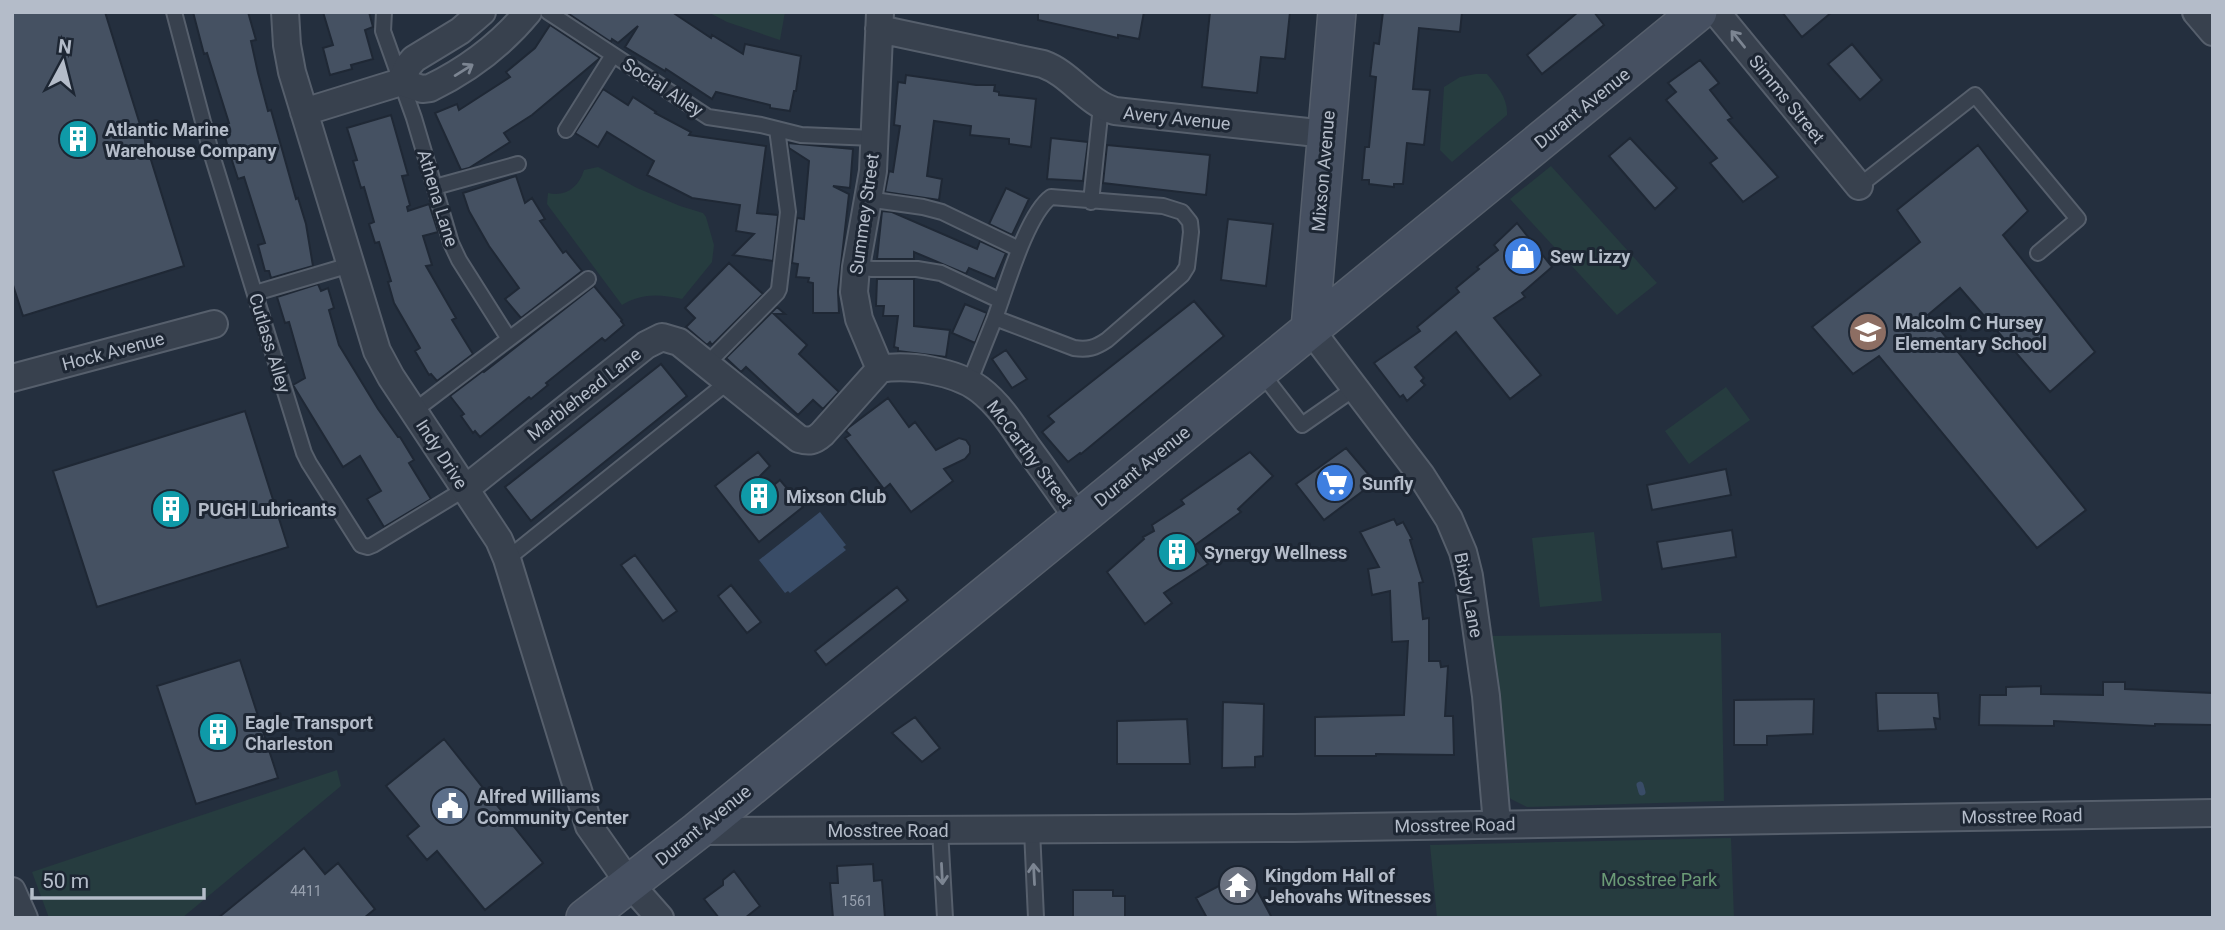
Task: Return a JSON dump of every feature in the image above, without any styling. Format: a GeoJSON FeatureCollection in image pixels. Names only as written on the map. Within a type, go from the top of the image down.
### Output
{"type":"FeatureCollection","features":[{"type":"Feature","properties":{"kind":"street","name":"Indy Drive"},"geometry":{"type":"LineString","coordinates":[[285,12],[290,58],[304,112],[377,351],[499,540],[589,826],[629,883],[660,918]]}},
{"type":"Feature","properties":{"kind":"street"},"geometry":{"type":"LineString","coordinates":[[401,82],[414,59],[460,31],[482,12]]}},
{"type":"Feature","properties":{"kind":"street"},"geometry":{"type":"LineString","coordinates":[[304,112],[401,82],[422,89],[451,78],[494,48],[527,12]]}},
{"type":"Feature","properties":{"kind":"street","name":"Mixson Avenue"},"geometry":{"type":"LineString","coordinates":[[1310,329],[1337,12]]}},
{"type":"Feature","properties":{"kind":"street","name":"Durant Avenue"},"geometry":{"type":"LineString","coordinates":[[585,918],[696,831],[1698,12]]}},
{"type":"Feature","properties":{"kind":"street","name":"Simms Street"},"geometry":{"type":"LineString","coordinates":[[1716,12],[1859,186]]}},
{"type":"Feature","properties":{"kind":"street"},"geometry":{"type":"LineString","coordinates":[[2196,12],[2213,32]]}},
{"type":"Feature","properties":{"kind":"street","name":"Avery Avenue"},"geometry":{"type":"LineString","coordinates":[[880,21],[1044,64],[1060,73],[1101,106],[1115,111],[1326,134]]}},
{"type":"Feature","properties":{"kind":"street","name":"Summey Street"},"geometry":{"type":"LineString","coordinates":[[880,21],[873,171],[854,292],[859,319],[880,369]]}},
{"type":"Feature","properties":{"kind":"street","name":"Hock Avenue"},"geometry":{"type":"LineString","coordinates":[[12,378],[215,324]]}},
{"type":"Feature","properties":{"kind":"street","name":"Bixby Lane"},"geometry":{"type":"LineString","coordinates":[[1310,329],[1437,498],[1463,552],[1469,576],[1486,696],[1497,824]]}},
{"type":"Feature","properties":{"kind":"street","name":"Marblehead Lane"},"geometry":{"type":"LineString","coordinates":[[465,489],[654,340],[662,337],[679,342],[799,439],[808,442],[816,440],[822,434],[880,369]]}},
{"type":"Feature","properties":{"kind":"street","name":"McCarthy Street"},"geometry":{"type":"LineString","coordinates":[[880,369],[893,367],[941,373],[978,388],[998,407],[1077,517]]}},
{"type":"Feature","properties":{"kind":"street","name":"Mosstree Road"},"geometry":{"type":"LineString","coordinates":[[696,831],[1032,830],[2213,813]]}},
{"type":"Feature","properties":{"kind":"street"},"geometry":{"type":"LineString","coordinates":[[12,891],[24,918]]}},
{"type":"Feature","properties":{"kind":"lane","name":"Cutlass Alley"},"geometry":{"type":"LineString","coordinates":[[174,12],[211,152],[304,453],[360,545],[373,545],[465,489]]}},
{"type":"Feature","properties":{"kind":"lane","name":"Athena Lane"},"geometry":{"type":"LineString","coordinates":[[384,12],[383,31],[458,260],[509,339]]}},
{"type":"Feature","properties":{"kind":"lane","name":"Social Alley"},"geometry":{"type":"LineString","coordinates":[[548,12],[708,117],[801,135],[874,138]]}},
{"type":"Feature","properties":{"kind":"lane"},"geometry":{"type":"LineString","coordinates":[[566,130],[613,55]]}},
{"type":"Feature","properties":{"kind":"lane"},"geometry":{"type":"LineString","coordinates":[[1859,186],[1975,95],[2078,219],[2038,253]]}},
{"type":"Feature","properties":{"kind":"lane"},"geometry":{"type":"LineString","coordinates":[[1091,201],[1101,106]]}},
{"type":"Feature","properties":{"kind":"lane"},"geometry":{"type":"LineString","coordinates":[[707,364],[779,289],[788,212],[776,129]]}},
{"type":"Feature","properties":{"kind":"lane"},"geometry":{"type":"LineString","coordinates":[[435,187],[517,164]]}},
{"type":"Feature","properties":{"kind":"lane"},"geometry":{"type":"LineString","coordinates":[[969,383],[1019,249],[1043,203],[1051,197],[1163,206],[1182,212],[1190,222],[1187,267],[1182,275],[1098,346],[1086,350],[1074,348],[995,317]]}},
{"type":"Feature","properties":{"kind":"lane"},"geometry":{"type":"LineString","coordinates":[[867,199],[943,212],[1019,249]]}},
{"type":"Feature","properties":{"kind":"lane"},"geometry":{"type":"LineString","coordinates":[[255,293],[350,265]]}},
{"type":"Feature","properties":{"kind":"lane"},"geometry":{"type":"LineString","coordinates":[[856,267],[941,273],[1001,301]]}},
{"type":"Feature","properties":{"kind":"lane"},"geometry":{"type":"LineString","coordinates":[[414,411],[588,279]]}},
{"type":"Feature","properties":{"kind":"lane"},"geometry":{"type":"LineString","coordinates":[[1259,370],[1302,425],[1355,388]]}},
{"type":"Feature","properties":{"kind":"lane"},"geometry":{"type":"LineString","coordinates":[[507,559],[729,381]]}},
{"type":"Feature","properties":{"kind":"lane"},"geometry":{"type":"LineString","coordinates":[[940,830],[945,918]]}},
{"type":"Feature","properties":{"kind":"lane"},"geometry":{"type":"LineString","coordinates":[[1032,830],[1036,918]]}},
{"type":"Feature","properties":{"kind":"green space"},"geometry":{"type":"Polygon","coordinates":[[[708,12],[785,12],[780,40],[727,22],[708,12]]]}},
{"type":"Feature","properties":{"kind":"green space"},"geometry":{"type":"Polygon","coordinates":[[[1487,74],[1494,83],[1504,98],[1507,115],[1452,162],[1440,150],[1444,87],[1460,77],[1487,74]]]}},
{"type":"Feature","properties":{"kind":"green space"},"geometry":{"type":"Polygon","coordinates":[[[1551,166],[1657,283],[1617,315],[1510,199],[1551,166]]]}},
{"type":"Feature","properties":{"kind":"green space"},"geometry":{"type":"Polygon","coordinates":[[[598,167],[637,188],[703,213],[706,217],[714,245],[712,262],[682,299],[651,296],[637,298],[622,305],[547,204],[548,193],[566,192],[575,186],[584,170],[598,167]]]}},
{"type":"Feature","properties":{"kind":"green space"},"geometry":{"type":"Polygon","coordinates":[[[1726,387],[1750,420],[1689,464],[1665,431],[1726,387]]]}},
{"type":"Feature","properties":{"kind":"green space"},"geometry":{"type":"Polygon","coordinates":[[[1594,532],[1602,601],[1540,607],[1532,538],[1594,532]]]}},
{"type":"Feature","properties":{"kind":"green space"},"geometry":{"type":"Polygon","coordinates":[[[1721,633],[1724,801],[1527,807],[1511,799],[1501,787],[1489,636],[1721,633]]]}},
{"type":"Feature","properties":{"kind":"green space"},"geometry":{"type":"Polygon","coordinates":[[[337,770],[341,786],[182,918],[49,918],[32,872],[337,770]]]}},
{"type":"Feature","properties":{"kind":"green space","name":"Mosstree Park"},"geometry":{"type":"Polygon","coordinates":[[[1731,838],[1734,918],[1437,918],[1430,845],[1731,838]]]}},
{"type":"Feature","properties":{"kind":"water"},"geometry":{"type":"Polygon","coordinates":[[[820,512],[846,545],[843,547],[846,550],[790,593],[785,593],[759,560],[820,512]]]}},
{"type":"Feature","properties":{"kind":"building","name":"Atlantic Marine Warehouse Company"},"geometry":{"type":"Polygon","coordinates":[[[12,12],[105,12],[184,266],[23,316],[12,282],[12,12]]]}},
{"type":"Feature","properties":{"kind":"building"},"geometry":{"type":"Polygon","coordinates":[[[193,12],[248,12],[256,40],[251,41],[258,73],[306,224],[313,266],[271,278],[269,271],[265,271],[258,245],[265,243],[244,177],[238,179],[228,148],[222,125],[229,123],[207,53],[204,54],[193,12]]]}},
{"type":"Feature","properties":{"kind":"building"},"geometry":{"type":"Polygon","coordinates":[[[323,12],[369,12],[373,27],[365,30],[373,59],[330,75],[323,48],[333,45],[323,12]]]}},
{"type":"Feature","properties":{"kind":"building"},"geometry":{"type":"Polygon","coordinates":[[[566,12],[672,12],[711,38],[712,35],[743,54],[745,44],[801,56],[790,111],[716,92],[712,99],[666,69],[665,71],[625,47],[638,26],[618,43],[612,39],[611,42],[566,12]]]}},
{"type":"Feature","properties":{"kind":"building"},"geometry":{"type":"Polygon","coordinates":[[[1038,12],[1144,12],[1139,39],[1118,35],[1118,38],[1038,20],[1038,12]]]}},
{"type":"Feature","properties":{"kind":"building"},"geometry":{"type":"Polygon","coordinates":[[[1210,12],[1290,12],[1285,59],[1261,57],[1257,93],[1202,87],[1210,12]]]}},
{"type":"Feature","properties":{"kind":"building"},"geometry":{"type":"Polygon","coordinates":[[[1383,12],[1462,12],[1460,32],[1419,28],[1413,89],[1430,90],[1424,145],[1407,143],[1403,184],[1394,184],[1394,187],[1369,184],[1369,180],[1362,180],[1365,147],[1369,147],[1376,77],[1370,76],[1374,43],[1379,44],[1383,12]]]}},
{"type":"Feature","properties":{"kind":"building"},"geometry":{"type":"Polygon","coordinates":[[[1578,12],[1594,12],[1604,25],[1542,74],[1527,55],[1578,12]]]}},
{"type":"Feature","properties":{"kind":"building"},"geometry":{"type":"Polygon","coordinates":[[[1782,12],[1832,12],[1802,37],[1782,12]]]}},
{"type":"Feature","properties":{"kind":"building"},"geometry":{"type":"Polygon","coordinates":[[[550,25],[600,58],[532,115],[504,133],[510,142],[469,168],[461,170],[435,113],[457,104],[459,110],[510,77],[506,72],[535,48],[550,25]]]}},
{"type":"Feature","properties":{"kind":"building"},"geometry":{"type":"Polygon","coordinates":[[[1852,44],[1882,80],[1860,100],[1828,64],[1852,44]]]}},
{"type":"Feature","properties":{"kind":"building"},"geometry":{"type":"Polygon","coordinates":[[[1700,60],[1719,83],[1710,90],[1732,118],[1728,120],[1778,177],[1743,202],[1710,163],[1717,158],[1666,100],[1676,92],[1668,83],[1700,60]]]}},
{"type":"Feature","properties":{"kind":"building"},"geometry":{"type":"Polygon","coordinates":[[[906,75],[976,85],[995,85],[994,91],[999,92],[999,95],[1036,99],[1031,147],[1009,144],[1009,139],[970,135],[971,126],[934,121],[927,176],[942,179],[939,200],[885,192],[889,171],[893,172],[900,126],[894,125],[898,82],[905,83],[906,75]]]}},
{"type":"Feature","properties":{"kind":"building"},"geometry":{"type":"Polygon","coordinates":[[[603,89],[628,105],[633,97],[655,113],[691,132],[689,135],[766,146],[757,213],[778,215],[773,261],[733,255],[754,234],[736,231],[740,205],[692,198],[647,175],[654,161],[607,132],[598,147],[575,133],[603,89]]]}},
{"type":"Feature","properties":{"kind":"building"},"geometry":{"type":"Polygon","coordinates":[[[391,115],[408,175],[402,176],[410,205],[407,207],[408,211],[429,204],[438,232],[423,236],[432,265],[426,266],[456,318],[452,320],[473,354],[437,381],[429,375],[415,351],[420,348],[394,303],[388,282],[391,281],[379,242],[375,243],[369,224],[374,222],[353,161],[357,160],[347,128],[391,115]]]}},
{"type":"Feature","properties":{"kind":"building"},"geometry":{"type":"Polygon","coordinates":[[[1051,138],[1088,142],[1083,181],[1047,179],[1051,138]]]}},
{"type":"Feature","properties":{"kind":"building"},"geometry":{"type":"Polygon","coordinates":[[[1630,138],[1677,188],[1655,209],[1609,156],[1630,138]]]}},
{"type":"Feature","properties":{"kind":"building"},"geometry":{"type":"Polygon","coordinates":[[[788,143],[853,149],[850,188],[833,186],[849,194],[838,291],[839,313],[813,313],[813,283],[808,282],[809,278],[796,277],[798,264],[792,263],[797,218],[804,219],[809,161],[789,148],[788,143]]]}},
{"type":"Feature","properties":{"kind":"building"},"geometry":{"type":"Polygon","coordinates":[[[1107,145],[1210,155],[1206,195],[1103,183],[1107,145]]]}},
{"type":"Feature","properties":{"kind":"building","name":"Malcolm C Hursey Elementary School"},"geometry":{"type":"Polygon","coordinates":[[[1978,145],[2028,211],[2003,235],[2095,352],[2050,392],[1960,288],[1928,315],[2086,510],[2037,548],[1879,356],[1853,374],[1812,327],[1920,242],[1897,210],[1978,145]]]}},
{"type":"Feature","properties":{"kind":"building"},"geometry":{"type":"Polygon","coordinates":[[[516,176],[525,203],[532,198],[545,219],[540,221],[563,253],[566,251],[582,271],[521,318],[505,299],[519,288],[489,246],[469,211],[463,193],[516,176]]]}},
{"type":"Feature","properties":{"kind":"building"},"geometry":{"type":"Polygon","coordinates":[[[1006,188],[1029,199],[1012,235],[989,224],[1006,188]]]}},
{"type":"Feature","properties":{"kind":"building"},"geometry":{"type":"Polygon","coordinates":[[[882,211],[892,212],[977,249],[980,241],[1006,253],[995,279],[969,268],[966,274],[914,252],[914,259],[877,259],[882,211]]]}},
{"type":"Feature","properties":{"kind":"building"},"geometry":{"type":"Polygon","coordinates":[[[1228,219],[1273,224],[1266,286],[1221,280],[1228,219]]]}},
{"type":"Feature","properties":{"kind":"building"},"geometry":{"type":"Polygon","coordinates":[[[1517,223],[1552,267],[1522,293],[1525,297],[1494,318],[1541,375],[1510,399],[1456,332],[1415,367],[1424,378],[1421,381],[1425,385],[1407,401],[1403,395],[1400,397],[1374,363],[1420,331],[1417,327],[1459,292],[1456,288],[1498,250],[1494,245],[1517,223]]]}},
{"type":"Feature","properties":{"kind":"building"},"geometry":{"type":"Polygon","coordinates":[[[729,263],[763,294],[712,345],[710,342],[707,345],[686,327],[695,318],[685,308],[729,263]]]}},
{"type":"Feature","properties":{"kind":"building"},"geometry":{"type":"Polygon","coordinates":[[[877,279],[914,279],[914,326],[950,330],[946,357],[898,351],[898,348],[894,347],[898,316],[883,316],[884,306],[876,306],[877,279]]]}},
{"type":"Feature","properties":{"kind":"building"},"geometry":{"type":"Polygon","coordinates":[[[318,284],[321,291],[328,288],[334,308],[329,310],[339,345],[378,409],[414,460],[409,463],[431,499],[384,527],[367,499],[381,491],[360,456],[343,467],[293,385],[305,378],[289,322],[285,323],[277,297],[318,284]]]}},
{"type":"Feature","properties":{"kind":"building"},"geometry":{"type":"Polygon","coordinates":[[[594,286],[624,325],[605,341],[602,338],[546,383],[548,385],[531,399],[529,397],[480,437],[475,431],[473,433],[461,416],[464,414],[450,396],[594,286]]]}},
{"type":"Feature","properties":{"kind":"building"},"geometry":{"type":"Polygon","coordinates":[[[1194,301],[1224,336],[1068,462],[1042,432],[1054,422],[1048,416],[1194,301]]]}},
{"type":"Feature","properties":{"kind":"building"},"geometry":{"type":"Polygon","coordinates":[[[965,304],[987,313],[975,343],[952,333],[965,304]]]}},
{"type":"Feature","properties":{"kind":"building"},"geometry":{"type":"Polygon","coordinates":[[[777,307],[785,314],[774,314],[807,345],[799,354],[839,392],[823,409],[813,400],[798,415],[746,367],[741,372],[726,358],[777,307]]]}},
{"type":"Feature","properties":{"kind":"building"},"geometry":{"type":"Polygon","coordinates":[[[1006,350],[1027,379],[1012,388],[992,359],[1006,350]]]}},
{"type":"Feature","properties":{"kind":"building"},"geometry":{"type":"Polygon","coordinates":[[[661,364],[687,396],[531,521],[505,487],[661,364]]]}},
{"type":"Feature","properties":{"kind":"building"},"geometry":{"type":"Polygon","coordinates":[[[888,398],[909,427],[915,422],[936,450],[959,438],[966,440],[970,446],[970,453],[965,459],[944,469],[953,481],[911,512],[890,484],[884,489],[845,438],[850,435],[846,431],[848,428],[888,398]]]}},
{"type":"Feature","properties":{"kind":"building","name":"PUGH Lubricants"},"geometry":{"type":"Polygon","coordinates":[[[245,411],[288,547],[97,607],[53,471],[245,411]]]}},
{"type":"Feature","properties":{"kind":"building","name":"Sunfly"},"geometry":{"type":"Polygon","coordinates":[[[1346,448],[1375,482],[1324,520],[1296,484],[1346,448]]]}},
{"type":"Feature","properties":{"kind":"building","name":"Mixson Club"},"geometry":{"type":"Polygon","coordinates":[[[758,452],[770,466],[760,476],[770,488],[780,480],[803,507],[759,542],[715,486],[758,452]]]}},
{"type":"Feature","properties":{"kind":"building"},"geometry":{"type":"Polygon","coordinates":[[[1250,452],[1273,476],[1238,509],[1241,512],[1194,546],[1208,564],[1164,593],[1172,603],[1145,624],[1107,572],[1144,539],[1143,537],[1154,531],[1152,525],[1184,504],[1181,500],[1250,452]]]}},
{"type":"Feature","properties":{"kind":"building"},"geometry":{"type":"Polygon","coordinates":[[[1726,469],[1731,495],[1652,510],[1647,485],[1726,469]]]}},
{"type":"Feature","properties":{"kind":"building"},"geometry":{"type":"Polygon","coordinates":[[[1394,519],[1397,525],[1403,522],[1412,539],[1410,540],[1423,582],[1419,583],[1423,619],[1429,618],[1429,661],[1440,661],[1441,667],[1448,666],[1445,716],[1453,716],[1454,755],[1315,756],[1315,717],[1404,715],[1408,641],[1392,642],[1390,591],[1372,595],[1368,569],[1379,567],[1360,532],[1394,519]]]}},
{"type":"Feature","properties":{"kind":"building"},"geometry":{"type":"Polygon","coordinates":[[[1732,530],[1736,557],[1662,569],[1657,542],[1732,530]]]}},
{"type":"Feature","properties":{"kind":"building"},"geometry":{"type":"Polygon","coordinates":[[[635,555],[677,611],[663,621],[621,565],[635,555]]]}},
{"type":"Feature","properties":{"kind":"building"},"geometry":{"type":"Polygon","coordinates":[[[731,585],[761,622],[747,633],[718,596],[731,585]]]}},
{"type":"Feature","properties":{"kind":"building"},"geometry":{"type":"Polygon","coordinates":[[[897,587],[908,600],[826,665],[815,651],[897,587]]]}},
{"type":"Feature","properties":{"kind":"building","name":"Eagle Transport Charleston"},"geometry":{"type":"Polygon","coordinates":[[[240,660],[278,778],[196,804],[157,686],[240,660]]]}},
{"type":"Feature","properties":{"kind":"building"},"geometry":{"type":"Polygon","coordinates":[[[2103,682],[2125,682],[2125,689],[2213,693],[2213,725],[2155,726],[2054,721],[2054,726],[1979,725],[1980,695],[2006,695],[2006,687],[2041,686],[2041,694],[2103,695],[2103,682]]]}},
{"type":"Feature","properties":{"kind":"building"},"geometry":{"type":"Polygon","coordinates":[[[1876,693],[1938,693],[1940,719],[1934,718],[1936,729],[1878,731],[1876,693]]]}},
{"type":"Feature","properties":{"kind":"building"},"geometry":{"type":"Polygon","coordinates":[[[1814,699],[1813,734],[1767,736],[1767,745],[1734,745],[1734,700],[1814,699]]]}},
{"type":"Feature","properties":{"kind":"building"},"geometry":{"type":"Polygon","coordinates":[[[1223,702],[1264,704],[1263,756],[1255,757],[1255,767],[1222,768],[1223,702]]]}},
{"type":"Feature","properties":{"kind":"building"},"geometry":{"type":"Polygon","coordinates":[[[915,717],[940,748],[922,762],[892,733],[915,717]]]}},
{"type":"Feature","properties":{"kind":"building"},"geometry":{"type":"Polygon","coordinates":[[[1187,719],[1190,764],[1117,764],[1117,721],[1187,719]]]}},
{"type":"Feature","properties":{"kind":"building","name":"Alfred Williams Community Center"},"geometry":{"type":"Polygon","coordinates":[[[444,739],[543,863],[485,910],[437,851],[427,860],[407,836],[419,826],[386,786],[444,739]]]}},
{"type":"Feature","properties":{"kind":"building"},"geometry":{"type":"Polygon","coordinates":[[[304,848],[325,874],[338,863],[375,909],[364,918],[218,918],[304,848]]]}},
{"type":"Feature","properties":{"kind":"building"},"geometry":{"type":"Polygon","coordinates":[[[873,864],[874,881],[882,880],[885,918],[833,918],[830,883],[838,883],[837,866],[873,864]]]}},
{"type":"Feature","properties":{"kind":"building"},"geometry":{"type":"Polygon","coordinates":[[[734,871],[760,906],[745,918],[719,918],[704,899],[723,885],[723,880],[734,871]]]}},
{"type":"Feature","properties":{"kind":"building","name":"Kingdom Hall of Jehovahs Witnesses"},"geometry":{"type":"Polygon","coordinates":[[[1247,871],[1272,918],[1207,918],[1196,898],[1247,871]]]}},
{"type":"Feature","properties":{"kind":"building"},"geometry":{"type":"Polygon","coordinates":[[[1073,890],[1113,890],[1113,896],[1125,896],[1125,918],[1073,918],[1073,890]]]}},
{"type":"Feature","properties":{"kind":"waterway"},"geometry":{"type":"LineString","coordinates":[[1640,785],[1642,792]]}},
{"type":"Feature","properties":{"kind":"place","name":"Atlantic Marine Warehouse Company"},"geometry":{"type":"Point","coordinates":[78,139]}},
{"type":"Feature","properties":{"kind":"place","name":"Sew Lizzy"},"geometry":{"type":"Point","coordinates":[1523,256]}},
{"type":"Feature","properties":{"kind":"place","name":"Malcolm C Hursey Elementary School"},"geometry":{"type":"Point","coordinates":[1868,332]}},
{"type":"Feature","properties":{"kind":"place","name":"Sunfly"},"geometry":{"type":"Point","coordinates":[1335,483]}},
{"type":"Feature","properties":{"kind":"place","name":"Mixson Club"},"geometry":{"type":"Point","coordinates":[759,496]}},
{"type":"Feature","properties":{"kind":"place","name":"PUGH Lubricants"},"geometry":{"type":"Point","coordinates":[171,509]}},
{"type":"Feature","properties":{"kind":"place","name":"Synergy Wellness"},"geometry":{"type":"Point","coordinates":[1177,552]}},
{"type":"Feature","properties":{"kind":"place","name":"Eagle Transport Charleston"},"geometry":{"type":"Point","coordinates":[218,732]}},
{"type":"Feature","properties":{"kind":"place","name":"Alfred Williams Community Center"},"geometry":{"type":"Point","coordinates":[450,806]}},
{"type":"Feature","properties":{"kind":"place","name":"Kingdom Hall of Jehovahs Witnesses"},"geometry":{"type":"Point","coordinates":[1238,885]}}]}
